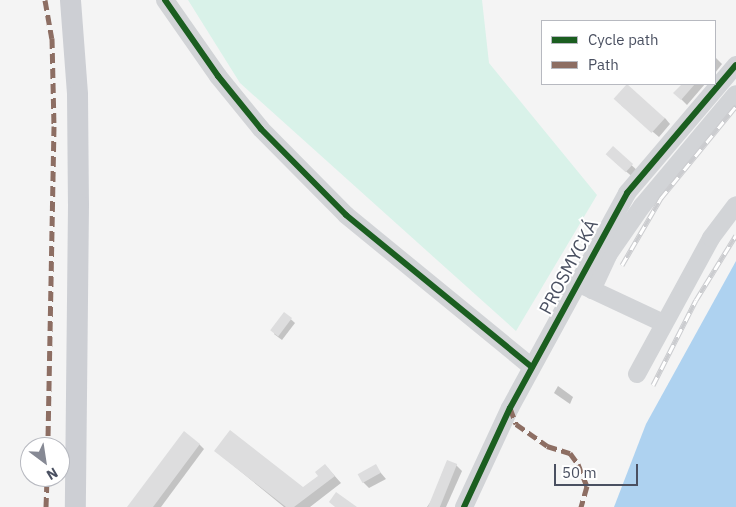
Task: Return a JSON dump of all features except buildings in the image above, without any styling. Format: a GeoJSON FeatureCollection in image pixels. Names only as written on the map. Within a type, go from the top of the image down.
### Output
{"type":"FeatureCollection","features":[{"type":"Feature","properties":{"kind":"main road"},"geometry":{"type":"LineString","coordinates":[[70,0],[77,94],[78,186],[75,507]]}},
{"type":"Feature","properties":{"kind":"street"},"geometry":{"type":"LineString","coordinates":[[165,0],[236,99],[346,215],[532,367]]}},
{"type":"Feature","properties":{"kind":"street","name":"PROSMYCKÁ"},"geometry":{"type":"LineString","coordinates":[[464,507],[532,367],[585,286],[627,193],[736,65]]}},
{"type":"Feature","properties":{"kind":"street"},"geometry":{"type":"LineString","coordinates":[[663,323],[585,286],[642,206],[736,94]]}},
{"type":"Feature","properties":{"kind":"street"},"geometry":{"type":"LineString","coordinates":[[637,374],[663,323],[711,238],[736,205]]}},
{"type":"Feature","properties":{"kind":"green space"},"geometry":{"type":"Polygon","coordinates":[[[188,0],[482,0],[489,63],[597,195],[516,331],[240,83],[188,0]]]}},
{"type":"Feature","properties":{"kind":"water"},"geometry":{"type":"Polygon","coordinates":[[[736,261],[736,507],[614,507],[646,424],[736,261]]]}},
{"type":"Feature","properties":{"kind":"railway"},"geometry":{"type":"LineString","coordinates":[[622,265],[661,198],[736,106]]}},
{"type":"Feature","properties":{"kind":"railway"},"geometry":{"type":"LineString","coordinates":[[653,385],[696,300],[736,235]]}},
{"type":"Feature","properties":{"kind":"marked path"},"geometry":{"type":"LineString","coordinates":[[45,0],[52,38],[54,126],[48,437]]}},
{"type":"Feature","properties":{"kind":"marked path"},"geometry":{"type":"LineString","coordinates":[[510,408],[516,424],[547,446],[570,453],[578,464],[587,486],[581,507]]}},
{"type":"Feature","properties":{"kind":"marked path"},"geometry":{"type":"LineString","coordinates":[[46,507],[47,487]]}},
{"type":"Feature","properties":{"kind":"cycle path"},"geometry":{"type":"LineString","coordinates":[[165,0],[218,76],[261,129],[346,215],[532,367]]}},
{"type":"Feature","properties":{"kind":"cycle path"},"geometry":{"type":"LineString","coordinates":[[464,507],[510,408],[627,193],[736,65]]}}]}
